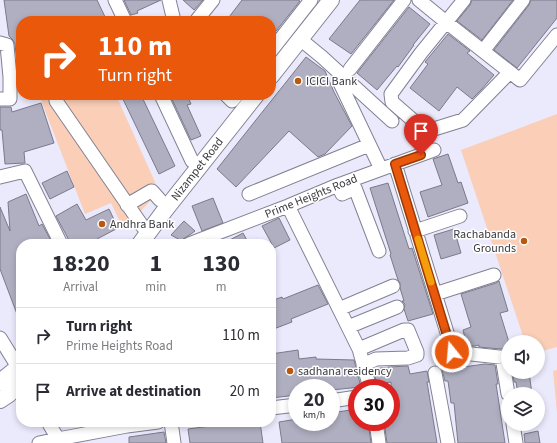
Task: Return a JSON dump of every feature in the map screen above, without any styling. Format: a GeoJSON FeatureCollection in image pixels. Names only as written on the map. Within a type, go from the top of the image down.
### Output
{"type":"FeatureCollection","features":[{"type":"Feature","properties":{"kind":"main road"},"geometry":{"type":"LineString","coordinates":[[276,53],[317,0]]}},
{"type":"Feature","properties":{"kind":"main road"},"geometry":{"type":"LineString","coordinates":[[276,70],[331,0]]}},
{"type":"Feature","properties":{"kind":"main road","name":"Nizampet Road"},"geometry":{"type":"LineString","coordinates":[[133,239],[148,221],[160,200],[240,100]]}},
{"type":"Feature","properties":{"kind":"main road","name":"Nizampet Road"},"geometry":{"type":"LineString","coordinates":[[144,239],[252,100]]}},
{"type":"Feature","properties":{"kind":"main road"},"geometry":{"type":"LineString","coordinates":[[0,382],[16,373]]}},
{"type":"Feature","properties":{"kind":"main road"},"geometry":{"type":"LineString","coordinates":[[0,400],[9,394],[16,379]]}},
{"type":"Feature","properties":{"kind":"street"},"geometry":{"type":"LineString","coordinates":[[115,0],[123,16]]}},
{"type":"Feature","properties":{"kind":"street"},"geometry":{"type":"LineString","coordinates":[[169,0],[173,16]]}},
{"type":"Feature","properties":{"kind":"street"},"geometry":{"type":"LineString","coordinates":[[200,16],[213,0]]}},
{"type":"Feature","properties":{"kind":"street"},"geometry":{"type":"LineString","coordinates":[[276,45],[311,0]]}},
{"type":"Feature","properties":{"kind":"street"},"geometry":{"type":"LineString","coordinates":[[350,69],[404,0]]}},
{"type":"Feature","properties":{"kind":"street"},"geometry":{"type":"LineString","coordinates":[[419,0],[520,80],[557,35]]}},
{"type":"Feature","properties":{"kind":"street"},"geometry":{"type":"LineString","coordinates":[[464,0],[421,53],[391,94],[392,102],[415,122],[434,129],[463,120],[510,72]]}},
{"type":"Feature","properties":{"kind":"street"},"geometry":{"type":"LineString","coordinates":[[483,51],[523,0]]}},
{"type":"Feature","properties":{"kind":"street"},"geometry":{"type":"LineString","coordinates":[[300,39],[322,56],[392,121]]}},
{"type":"Feature","properties":{"kind":"street"},"geometry":{"type":"LineString","coordinates":[[0,43],[6,45],[10,77],[10,99],[0,99]]}},
{"type":"Feature","properties":{"kind":"street"},"geometry":{"type":"LineString","coordinates":[[340,83],[381,169]]}},
{"type":"Feature","properties":{"kind":"street"},"geometry":{"type":"LineString","coordinates":[[163,100],[192,161]]}},
{"type":"Feature","properties":{"kind":"street"},"geometry":{"type":"LineString","coordinates":[[56,101],[143,227]]}},
{"type":"Feature","properties":{"kind":"street"},"geometry":{"type":"LineString","coordinates":[[249,194],[369,145]]}},
{"type":"Feature","properties":{"kind":"street","name":"Prime Heights Road"},"geometry":{"type":"LineString","coordinates":[[214,239],[338,185],[434,150]]}},
{"type":"Feature","properties":{"kind":"street"},"geometry":{"type":"LineString","coordinates":[[395,164],[452,352],[501,357]]}},
{"type":"Feature","properties":{"kind":"street"},"geometry":{"type":"LineString","coordinates":[[0,177],[25,172],[58,239]]}},
{"type":"Feature","properties":{"kind":"street"},"geometry":{"type":"LineString","coordinates":[[338,185],[342,194],[354,188],[379,251]]}},
{"type":"Feature","properties":{"kind":"street"},"geometry":{"type":"LineString","coordinates":[[127,205],[151,191],[160,200]]}},
{"type":"Feature","properties":{"kind":"street"},"geometry":{"type":"LineString","coordinates":[[288,206],[359,349],[368,379]]}},
{"type":"Feature","properties":{"kind":"street"},"geometry":{"type":"LineString","coordinates":[[415,230],[460,216]]}},
{"type":"Feature","properties":{"kind":"street"},"geometry":{"type":"LineString","coordinates":[[435,294],[494,275]]}},
{"type":"Feature","properties":{"kind":"street"},"geometry":{"type":"LineString","coordinates":[[339,309],[393,286]]}},
{"type":"Feature","properties":{"kind":"street"},"geometry":{"type":"LineString","coordinates":[[348,328],[397,307]]}},
{"type":"Feature","properties":{"kind":"street"},"geometry":{"type":"LineString","coordinates":[[359,349],[404,330],[408,330],[417,352],[417,355],[408,358],[376,359],[364,365]]}},
{"type":"Feature","properties":{"kind":"street"},"geometry":{"type":"LineString","coordinates":[[0,338],[16,364]]}},
{"type":"Feature","properties":{"kind":"street"},"geometry":{"type":"LineString","coordinates":[[435,373],[448,443]]}},
{"type":"Feature","properties":{"kind":"street"},"geometry":{"type":"LineString","coordinates":[[276,407],[288,406]]}},
{"type":"Feature","properties":{"kind":"street"},"geometry":{"type":"LineString","coordinates":[[51,427],[58,439]]}},
{"type":"Feature","properties":{"kind":"street"},"geometry":{"type":"LineString","coordinates":[[39,443],[122,427]]}},
{"type":"Feature","properties":{"kind":"street"},"geometry":{"type":"LineString","coordinates":[[172,427],[174,443]]}},
{"type":"Feature","properties":{"kind":"street"},"geometry":{"type":"LineString","coordinates":[[377,431],[379,443]]}},
{"type":"Feature","properties":{"kind":"street"},"geometry":{"type":"LineString","coordinates":[[514,431],[516,443]]}},
{"type":"Feature","properties":{"kind":"shaded area"},"geometry":{"type":"Polygon","coordinates":[[[41,100],[118,100],[159,191],[124,230],[111,203],[85,214],[41,100]]]}},
{"type":"Feature","properties":{"kind":"shaded area","name":"Rachabanda Grounds"},"geometry":{"type":"Polygon","coordinates":[[[557,114],[557,347],[545,350],[545,335],[523,335],[461,150],[557,114]]]}},
{"type":"Feature","properties":{"kind":"shaded area"},"geometry":{"type":"Polygon","coordinates":[[[557,370],[557,413],[553,371],[557,370]]]}},
{"type":"Feature","properties":{"kind":"building"},"geometry":{"type":"Polygon","coordinates":[[[4,0],[97,0],[105,16],[16,16],[16,54],[15,44],[9,36],[4,0]]]}},
{"type":"Feature","properties":{"kind":"building"},"geometry":{"type":"Polygon","coordinates":[[[124,0],[161,0],[137,11],[138,13],[131,15],[124,0]]]}},
{"type":"Feature","properties":{"kind":"building"},"geometry":{"type":"Polygon","coordinates":[[[183,0],[203,0],[194,10],[183,0]]]}},
{"type":"Feature","properties":{"kind":"building"},"geometry":{"type":"Polygon","coordinates":[[[242,0],[300,1],[276,31],[276,16],[230,16],[242,0]]]}},
{"type":"Feature","properties":{"kind":"building"},"geometry":{"type":"Polygon","coordinates":[[[360,0],[394,0],[351,54],[329,39],[360,0]]]}},
{"type":"Feature","properties":{"kind":"building"},"geometry":{"type":"Polygon","coordinates":[[[472,0],[513,0],[482,40],[457,21],[470,5],[472,0]]]}},
{"type":"Feature","properties":{"kind":"building"},"geometry":{"type":"Polygon","coordinates":[[[531,0],[557,0],[557,18],[517,68],[494,50],[529,5],[531,0]]]}},
{"type":"Feature","properties":{"kind":"building"},"geometry":{"type":"Polygon","coordinates":[[[409,7],[430,24],[398,67],[397,66],[377,90],[357,73],[409,7]]]}},
{"type":"Feature","properties":{"kind":"building"},"geometry":{"type":"Polygon","coordinates":[[[448,34],[470,51],[467,53],[494,75],[472,99],[457,87],[439,111],[410,88],[428,64],[425,62],[448,34]]]}},
{"type":"Feature","properties":{"kind":"building"},"geometry":{"type":"Polygon","coordinates":[[[306,57],[325,71],[352,126],[325,154],[318,157],[289,131],[236,187],[217,169],[272,100],[276,100],[276,95],[306,57]]]}},
{"type":"Feature","properties":{"kind":"building"},"geometry":{"type":"Polygon","coordinates":[[[123,100],[143,100],[175,166],[159,174],[123,100]]]}},
{"type":"Feature","properties":{"kind":"building"},"geometry":{"type":"Polygon","coordinates":[[[172,100],[189,100],[191,104],[187,105],[201,136],[191,140],[172,100]]]}},
{"type":"Feature","properties":{"kind":"building"},"geometry":{"type":"Polygon","coordinates":[[[41,103],[54,143],[24,152],[25,163],[5,164],[2,130],[0,130],[0,107],[11,107],[12,112],[41,103]]]}},
{"type":"Feature","properties":{"kind":"building"},"geometry":{"type":"Polygon","coordinates":[[[448,154],[458,183],[461,182],[468,203],[428,217],[420,192],[442,185],[433,159],[448,154]]]}},
{"type":"Feature","properties":{"kind":"building"},"geometry":{"type":"Polygon","coordinates":[[[67,171],[74,187],[50,199],[42,183],[67,171]]]}},
{"type":"Feature","properties":{"kind":"building"},"geometry":{"type":"Polygon","coordinates":[[[388,183],[409,249],[412,248],[433,314],[408,321],[404,309],[405,304],[402,301],[404,301],[400,283],[370,188],[388,183]]]}},
{"type":"Feature","properties":{"kind":"building"},"geometry":{"type":"Polygon","coordinates":[[[26,194],[39,226],[42,224],[50,239],[16,239],[16,311],[0,269],[0,207],[10,231],[8,202],[26,194]]]}},
{"type":"Feature","properties":{"kind":"building"},"geometry":{"type":"Polygon","coordinates":[[[213,198],[223,223],[202,231],[192,206],[213,198]]]}},
{"type":"Feature","properties":{"kind":"building"},"geometry":{"type":"Polygon","coordinates":[[[77,204],[86,220],[109,209],[118,228],[97,239],[68,239],[56,216],[77,204]]]}},
{"type":"Feature","properties":{"kind":"building"},"geometry":{"type":"Polygon","coordinates":[[[279,218],[290,240],[276,247],[276,239],[269,239],[262,226],[279,218]]]}},
{"type":"Feature","properties":{"kind":"building"},"geometry":{"type":"Polygon","coordinates":[[[184,221],[195,231],[183,239],[178,239],[171,235],[184,221]]]}},
{"type":"Feature","properties":{"kind":"building"},"geometry":{"type":"Polygon","coordinates":[[[454,229],[461,253],[441,259],[434,235],[454,229]]]}},
{"type":"Feature","properties":{"kind":"building"},"geometry":{"type":"Polygon","coordinates":[[[243,233],[246,239],[232,239],[243,233]]]}},
{"type":"Feature","properties":{"kind":"building"},"geometry":{"type":"Polygon","coordinates":[[[499,281],[508,311],[500,313],[507,335],[501,335],[501,349],[479,347],[479,345],[467,346],[463,330],[471,327],[461,294],[499,281]]]}},
{"type":"Feature","properties":{"kind":"building"},"geometry":{"type":"Polygon","coordinates":[[[318,285],[328,304],[291,319],[292,322],[276,328],[276,299],[282,297],[283,299],[318,285]]]}},
{"type":"Feature","properties":{"kind":"building"},"geometry":{"type":"Polygon","coordinates":[[[298,350],[299,359],[316,357],[316,359],[354,360],[359,379],[348,379],[348,388],[340,389],[340,379],[288,379],[288,396],[276,397],[276,353],[298,350]]]}},
{"type":"Feature","properties":{"kind":"building"},"geometry":{"type":"Polygon","coordinates":[[[485,364],[495,365],[501,417],[501,431],[503,431],[505,443],[458,443],[454,403],[451,403],[448,381],[445,381],[442,370],[485,364]]]}},
{"type":"Feature","properties":{"kind":"building"},"geometry":{"type":"Polygon","coordinates":[[[408,366],[410,374],[427,371],[429,382],[427,382],[437,443],[387,443],[385,431],[400,431],[400,379],[376,379],[373,369],[408,366]]]}},
{"type":"Feature","properties":{"kind":"building"},"geometry":{"type":"Polygon","coordinates":[[[514,379],[530,379],[531,387],[517,387],[516,382],[514,382],[514,379]]]}},
{"type":"Feature","properties":{"kind":"building"},"geometry":{"type":"Polygon","coordinates":[[[348,410],[348,431],[369,431],[371,443],[282,443],[279,422],[288,420],[288,431],[340,431],[340,412],[348,410]]]}},
{"type":"Feature","properties":{"kind":"building"},"geometry":{"type":"Polygon","coordinates":[[[203,427],[261,427],[263,443],[190,443],[188,429],[203,427]]]}},
{"type":"Feature","properties":{"kind":"building"},"geometry":{"type":"Polygon","coordinates":[[[538,431],[540,443],[525,443],[524,434],[538,431]]]}},
{"type":"Feature","properties":{"kind":"building"},"geometry":{"type":"Polygon","coordinates":[[[164,432],[166,443],[129,443],[129,437],[164,432]]]}},
{"type":"Feature","properties":{"kind":"slow traffic"},"geometry":{"type":"LineString","coordinates":[[418,239],[431,282]]}},
{"type":"Feature","properties":{"kind":"place","name":"ICICI Bank"},"geometry":{"type":"Point","coordinates":[298,81]}},
{"type":"Feature","properties":{"kind":"place","name":"Andhra Bank"},"geometry":{"type":"Point","coordinates":[102,224]}},
{"type":"Feature","properties":{"kind":"place","name":"Rachabanda Grounds"},"geometry":{"type":"Point","coordinates":[524,241]}},
{"type":"Feature","properties":{"kind":"place","name":"sadhana residency"},"geometry":{"type":"Point","coordinates":[290,371]}},
{"type":"Feature","properties":{"kind":"route"},"geometry":{"type":"LineString","coordinates":[[421,155],[395,164],[452,352]]}}]}
